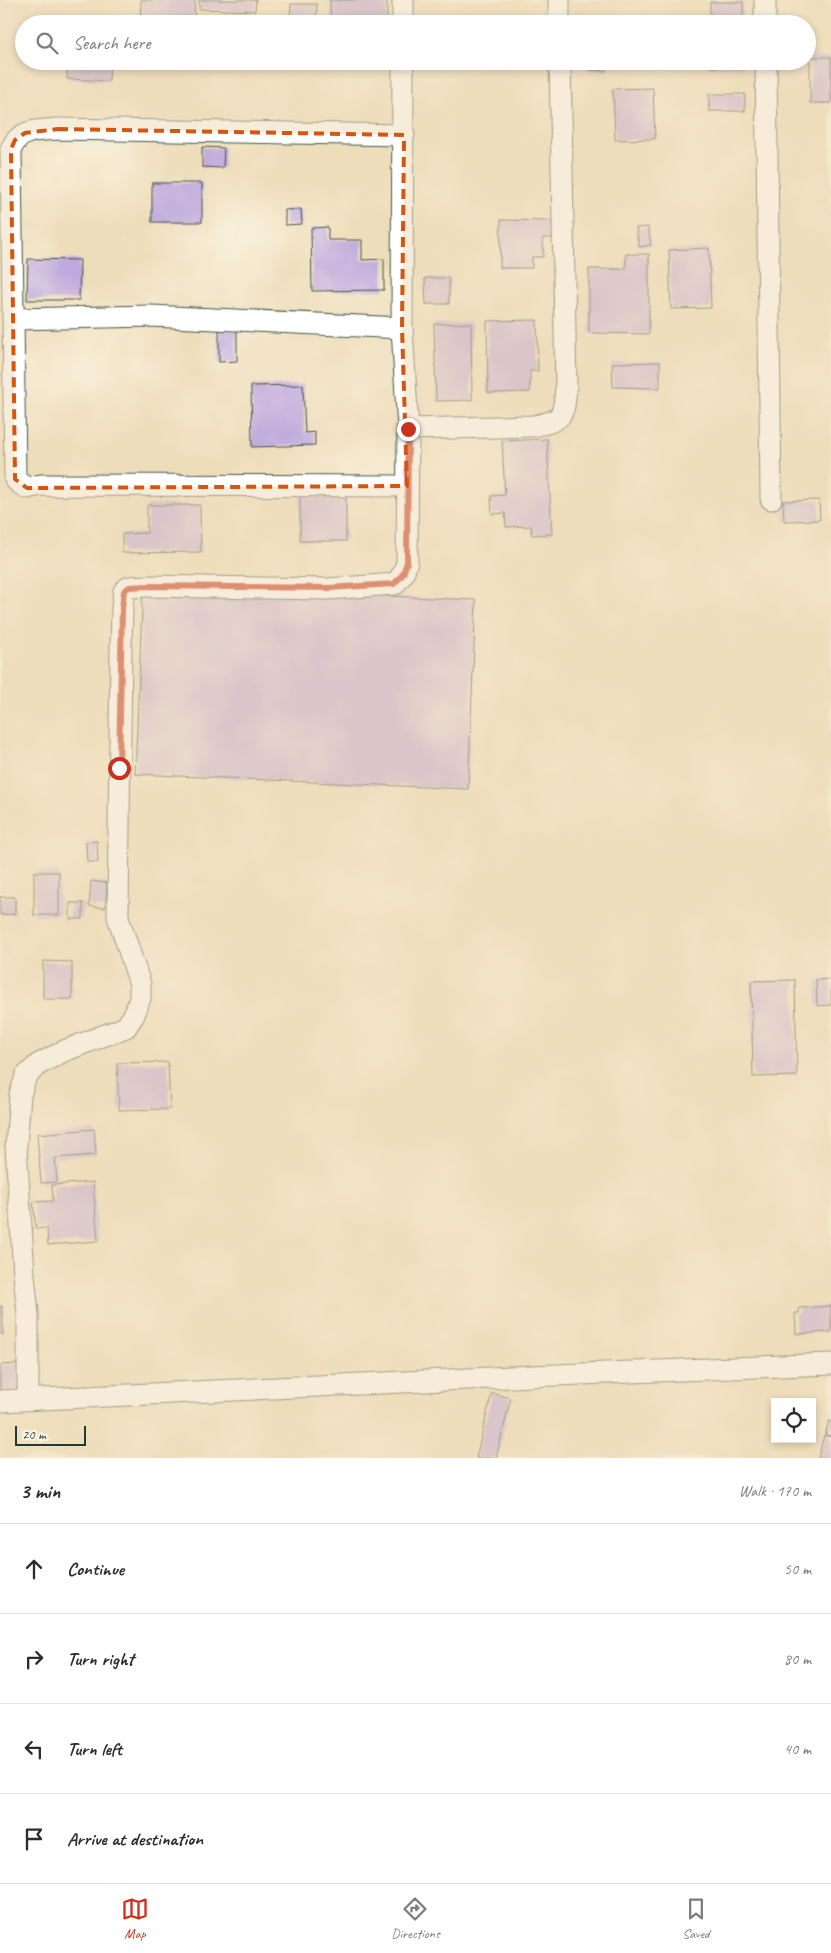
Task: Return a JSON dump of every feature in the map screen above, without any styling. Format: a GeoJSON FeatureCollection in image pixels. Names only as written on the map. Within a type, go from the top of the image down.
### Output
{"type":"FeatureCollection","features":[{"type":"Feature","properties":{"kind":"street"},"geometry":{"type":"LineString","coordinates":[[403,0],[403,15]]}},
{"type":"Feature","properties":{"kind":"street"},"geometry":{"type":"LineString","coordinates":[[559,0],[559,15]]}},
{"type":"Feature","properties":{"kind":"street"},"geometry":{"type":"LineString","coordinates":[[765,0],[765,15]]}},
{"type":"Feature","properties":{"kind":"street"},"geometry":{"type":"LineString","coordinates":[[28,1399],[28,1314],[16,1146],[20,1095],[26,1076],[38,1064],[64,1051],[126,1027],[134,1015],[140,998],[140,984],[118,917],[121,647],[124,591],[129,587],[149,586],[328,588],[394,584],[403,574],[407,562],[408,429],[402,328],[403,70]]}},
{"type":"Feature","properties":{"kind":"street"},"geometry":{"type":"LineString","coordinates":[[408,429],[533,426],[551,423],[560,416],[565,406],[560,70]]}},
{"type":"Feature","properties":{"kind":"street"},"geometry":{"type":"LineString","coordinates":[[766,70],[771,499]]}},
{"type":"Feature","properties":{"kind":"street"},"geometry":{"type":"LineString","coordinates":[[404,135],[58,129],[25,133],[15,140],[11,149],[15,479],[19,484],[27,488],[41,484],[407,486]]}},
{"type":"Feature","properties":{"kind":"street"},"geometry":{"type":"LineString","coordinates":[[14,319],[151,316],[402,328]]}},
{"type":"Feature","properties":{"kind":"street"},"geometry":{"type":"LineString","coordinates":[[0,1400],[831,1364]]}},
{"type":"Feature","properties":{"kind":"highlighted area"},"geometry":{"type":"Polygon","coordinates":[[[58,129],[404,135],[402,328],[407,486],[27,488],[15,479],[11,149],[15,140],[25,133],[58,129]]]}},
{"type":"Feature","properties":{"kind":"building"},"geometry":{"type":"Polygon","coordinates":[[[141,0],[195,0],[194,15],[140,15],[141,0]]]}},
{"type":"Feature","properties":{"kind":"building"},"geometry":{"type":"Polygon","coordinates":[[[199,0],[256,0],[255,11],[199,9],[199,0]]]}},
{"type":"Feature","properties":{"kind":"building"},"geometry":{"type":"Polygon","coordinates":[[[330,0],[387,0],[387,15],[331,15],[330,0]]]}},
{"type":"Feature","properties":{"kind":"building"},"geometry":{"type":"Polygon","coordinates":[[[710,2],[743,2],[743,15],[710,15],[710,2]]]}},
{"type":"Feature","properties":{"kind":"building"},"geometry":{"type":"Polygon","coordinates":[[[291,4],[317,4],[316,15],[290,15],[291,4]]]}},
{"type":"Feature","properties":{"kind":"building"},"geometry":{"type":"Polygon","coordinates":[[[816,57],[831,57],[831,103],[810,103],[810,70],[816,70],[816,57]]]}},
{"type":"Feature","properties":{"kind":"building"},"geometry":{"type":"Polygon","coordinates":[[[67,70],[110,70],[109,81],[67,79],[67,70]]]}},
{"type":"Feature","properties":{"kind":"building"},"geometry":{"type":"Polygon","coordinates":[[[653,88],[655,139],[615,140],[613,89],[653,88]]]}},
{"type":"Feature","properties":{"kind":"building"},"geometry":{"type":"Polygon","coordinates":[[[709,94],[745,94],[745,111],[709,111],[709,94]]]}},
{"type":"Feature","properties":{"kind":"building"},"geometry":{"type":"Polygon","coordinates":[[[202,147],[224,148],[223,168],[202,167],[202,147]]]}},
{"type":"Feature","properties":{"kind":"building"},"geometry":{"type":"Polygon","coordinates":[[[152,183],[202,183],[202,222],[152,222],[152,183]]]}},
{"type":"Feature","properties":{"kind":"building"},"geometry":{"type":"Polygon","coordinates":[[[301,209],[302,224],[285,225],[285,210],[301,209]]]}},
{"type":"Feature","properties":{"kind":"building"},"geometry":{"type":"Polygon","coordinates":[[[501,220],[554,221],[554,238],[543,238],[543,257],[532,257],[532,268],[500,268],[501,220]]]}},
{"type":"Feature","properties":{"kind":"building"},"geometry":{"type":"Polygon","coordinates":[[[328,227],[328,240],[362,240],[362,260],[384,259],[384,290],[312,291],[311,228],[328,227]]]}},
{"type":"Feature","properties":{"kind":"building"},"geometry":{"type":"Polygon","coordinates":[[[648,227],[651,245],[639,247],[636,228],[648,227]]]}},
{"type":"Feature","properties":{"kind":"building"},"geometry":{"type":"Polygon","coordinates":[[[709,248],[711,308],[671,309],[669,250],[709,248]]]}},
{"type":"Feature","properties":{"kind":"building"},"geometry":{"type":"Polygon","coordinates":[[[626,254],[649,254],[649,334],[589,333],[589,269],[626,269],[626,254]]]}},
{"type":"Feature","properties":{"kind":"building"},"geometry":{"type":"Polygon","coordinates":[[[28,259],[80,260],[79,300],[27,300],[28,259]]]}},
{"type":"Feature","properties":{"kind":"building"},"geometry":{"type":"Polygon","coordinates":[[[425,278],[449,278],[449,304],[426,304],[425,278]]]}},
{"type":"Feature","properties":{"kind":"building"},"geometry":{"type":"Polygon","coordinates":[[[537,320],[538,371],[530,371],[530,392],[488,393],[487,321],[537,320]]]}},
{"type":"Feature","properties":{"kind":"building"},"geometry":{"type":"Polygon","coordinates":[[[471,323],[472,400],[436,401],[434,324],[471,323]]]}},
{"type":"Feature","properties":{"kind":"building"},"geometry":{"type":"Polygon","coordinates":[[[219,330],[237,330],[237,361],[219,362],[219,330]]]}},
{"type":"Feature","properties":{"kind":"building"},"geometry":{"type":"Polygon","coordinates":[[[660,362],[660,388],[613,387],[612,363],[660,362]]]}},
{"type":"Feature","properties":{"kind":"building"},"geometry":{"type":"Polygon","coordinates":[[[303,385],[305,433],[315,432],[315,445],[252,447],[251,386],[303,385]]]}},
{"type":"Feature","properties":{"kind":"building"},"geometry":{"type":"Polygon","coordinates":[[[547,439],[552,534],[532,535],[531,526],[506,527],[505,513],[492,514],[491,496],[505,495],[502,441],[547,439]]]}},
{"type":"Feature","properties":{"kind":"building"},"geometry":{"type":"Polygon","coordinates":[[[300,496],[346,496],[346,541],[300,541],[300,496]]]}},
{"type":"Feature","properties":{"kind":"building"},"geometry":{"type":"Polygon","coordinates":[[[819,500],[820,520],[784,521],[783,501],[819,500]]]}},
{"type":"Feature","properties":{"kind":"building"},"geometry":{"type":"Polygon","coordinates":[[[147,505],[200,505],[201,552],[122,553],[122,534],[147,533],[147,505]]]}},
{"type":"Feature","properties":{"kind":"building"},"geometry":{"type":"Polygon","coordinates":[[[143,585],[476,600],[468,789],[135,774],[143,585]]]}},
{"type":"Feature","properties":{"kind":"building"},"geometry":{"type":"Polygon","coordinates":[[[97,841],[98,862],[87,862],[86,842],[97,841]]]}},
{"type":"Feature","properties":{"kind":"building"},"geometry":{"type":"Polygon","coordinates":[[[34,872],[59,872],[59,915],[34,915],[34,872]]]}},
{"type":"Feature","properties":{"kind":"building"},"geometry":{"type":"Polygon","coordinates":[[[91,881],[107,883],[105,908],[89,906],[91,881]]]}},
{"type":"Feature","properties":{"kind":"building"},"geometry":{"type":"Polygon","coordinates":[[[0,897],[15,897],[15,914],[0,915],[0,897]]]}},
{"type":"Feature","properties":{"kind":"building"},"geometry":{"type":"Polygon","coordinates":[[[70,903],[83,903],[83,919],[70,919],[70,903]]]}},
{"type":"Feature","properties":{"kind":"building"},"geometry":{"type":"Polygon","coordinates":[[[43,961],[72,962],[72,999],[43,999],[43,961]]]}},
{"type":"Feature","properties":{"kind":"building"},"geometry":{"type":"Polygon","coordinates":[[[831,979],[831,1005],[817,1006],[816,980],[831,979]]]}},
{"type":"Feature","properties":{"kind":"building"},"geometry":{"type":"Polygon","coordinates":[[[795,980],[797,1076],[753,1077],[751,981],[795,980]]]}},
{"type":"Feature","properties":{"kind":"building"},"geometry":{"type":"Polygon","coordinates":[[[168,1062],[170,1109],[119,1110],[117,1063],[168,1062]]]}},
{"type":"Feature","properties":{"kind":"building"},"geometry":{"type":"Polygon","coordinates":[[[94,1129],[96,1155],[55,1158],[57,1182],[41,1183],[37,1134],[94,1129]]]}},
{"type":"Feature","properties":{"kind":"building"},"geometry":{"type":"Polygon","coordinates":[[[93,1182],[98,1241],[48,1245],[47,1228],[36,1229],[33,1202],[53,1201],[52,1185],[93,1182]]]}},
{"type":"Feature","properties":{"kind":"building"},"geometry":{"type":"Polygon","coordinates":[[[0,1306],[2,1306],[3,1334],[0,1334],[0,1306]]]}},
{"type":"Feature","properties":{"kind":"building"},"geometry":{"type":"Polygon","coordinates":[[[831,1306],[831,1332],[796,1334],[795,1313],[799,1313],[799,1308],[831,1306]]]}},
{"type":"Feature","properties":{"kind":"building"},"geometry":{"type":"Polygon","coordinates":[[[17,1364],[19,1389],[0,1391],[0,1365],[17,1364]]]}},
{"type":"Feature","properties":{"kind":"building"},"geometry":{"type":"Polygon","coordinates":[[[492,1393],[511,1398],[496,1458],[476,1458],[492,1393]]]}},
{"type":"Feature","properties":{"kind":"building"},"geometry":{"type":"Polygon","coordinates":[[[829,1421],[831,1421],[831,1436],[825,1435],[829,1421]]]}},
{"type":"Feature","properties":{"kind":"building"},"geometry":{"type":"Polygon","coordinates":[[[824,1435],[831,1437],[831,1458],[818,1458],[824,1435]]]}},
{"type":"Feature","properties":{"kind":"route"},"geometry":{"type":"LineString","coordinates":[[119,768],[122,608],[124,591],[129,587],[149,586],[328,588],[394,584],[403,574],[407,562],[408,429]]}}]}
